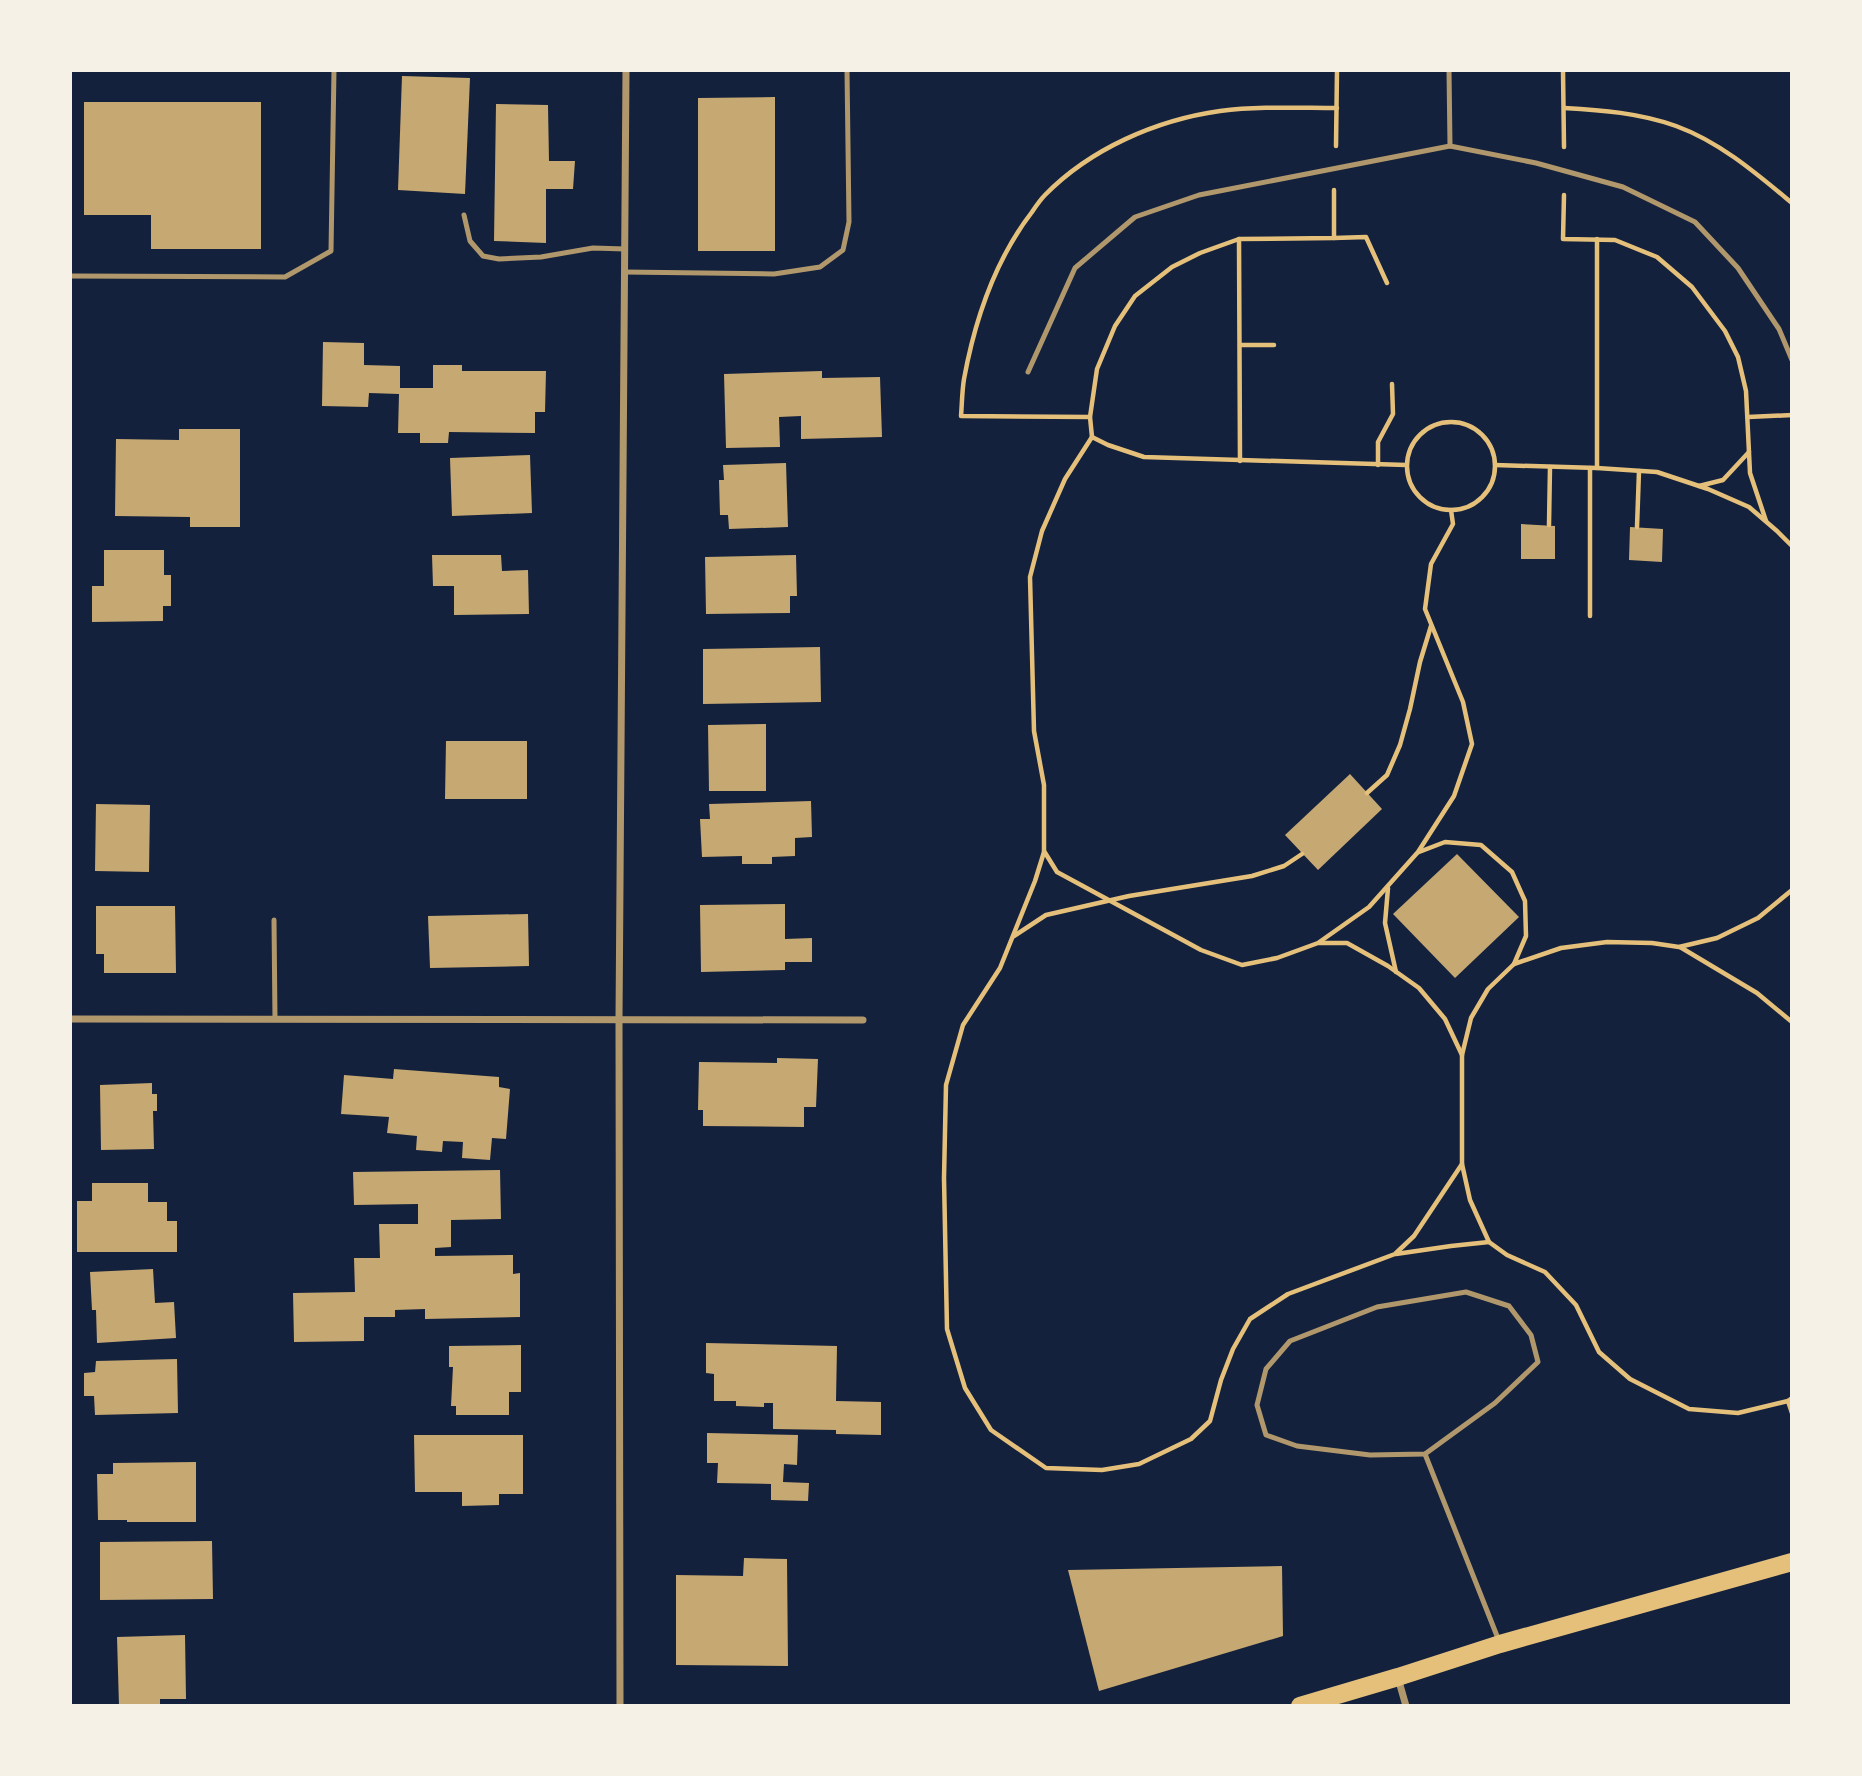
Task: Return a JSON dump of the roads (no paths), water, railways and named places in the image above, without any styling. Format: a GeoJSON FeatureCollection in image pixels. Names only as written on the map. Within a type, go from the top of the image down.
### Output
{"type":"FeatureCollection","features":[{"type":"Feature","properties":{"kind":"main road"},"geometry":{"type":"LineString","coordinates":[[1300,1706],[1500,1644],[1792,1562]]}},
{"type":"Feature","properties":{"kind":"street"},"geometry":{"type":"LineString","coordinates":[[620,1706],[619,1020],[626,70]]}},
{"type":"Feature","properties":{"kind":"street"},"geometry":{"type":"LineString","coordinates":[[70,1019],[863,1020]]}},
{"type":"Feature","properties":{"kind":"street"},"geometry":{"type":"LineString","coordinates":[[1398,1677],[1406,1706]]}},
{"type":"Feature","properties":{"kind":"lane"},"geometry":{"type":"LineString","coordinates":[[70,276],[285,277],[331,251],[334,70]]}},
{"type":"Feature","properties":{"kind":"lane"},"geometry":{"type":"LineString","coordinates":[[624,272],[774,274],[820,267],[843,250],[849,222],[847,70]]}},
{"type":"Feature","properties":{"kind":"lane"},"geometry":{"type":"LineString","coordinates":[[1449,70],[1450,146]]}},
{"type":"Feature","properties":{"kind":"lane"},"geometry":{"type":"LineString","coordinates":[[1028,372],[1075,268],[1135,217],[1199,195],[1450,146],[1536,163],[1623,187],[1695,222],[1738,268],[1779,329],[1792,360]]}},
{"type":"Feature","properties":{"kind":"lane"},"geometry":{"type":"LineString","coordinates":[[464,215],[470,241],[483,256],[499,259],[541,257],[593,248],[625,250]]}},
{"type":"Feature","properties":{"kind":"lane"},"geometry":{"type":"LineString","coordinates":[[274,920],[275,1019]]}},
{"type":"Feature","properties":{"kind":"lane"},"geometry":{"type":"LineString","coordinates":[[1466,1292],[1509,1306],[1531,1335],[1538,1362],[1495,1403],[1425,1454],[1370,1455],[1297,1446],[1266,1435],[1257,1405],[1266,1369],[1290,1341],[1377,1307],[1466,1292]]}},
{"type":"Feature","properties":{"kind":"lane"},"geometry":{"type":"LineString","coordinates":[[1425,1454],[1500,1644]]}}]}
